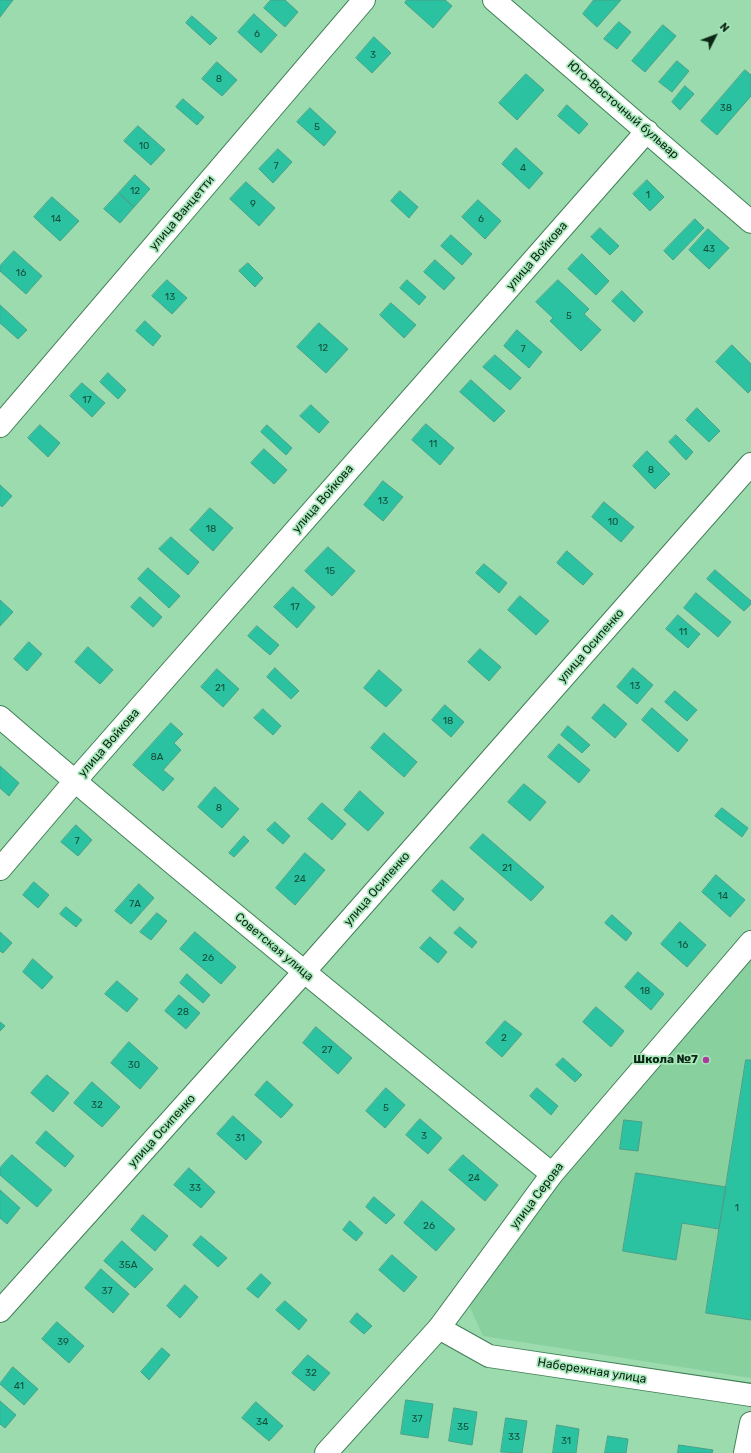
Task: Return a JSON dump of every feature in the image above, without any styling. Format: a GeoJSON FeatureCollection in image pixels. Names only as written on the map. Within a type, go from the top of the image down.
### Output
{"type":"FeatureCollection","features":[{"type":"Feature","properties":{"kind":"street","name":"улица Ванцетти"},"geometry":{"type":"LineString","coordinates":[[0,426],[364,0]]}},
{"type":"Feature","properties":{"kind":"street","name":"Юго-Восточный бульвар"},"geometry":{"type":"LineString","coordinates":[[494,0],[751,222]]}},
{"type":"Feature","properties":{"kind":"street","name":"улица Войкова"},"geometry":{"type":"LineString","coordinates":[[0,869],[647,131]]}},
{"type":"Feature","properties":{"kind":"street","name":"улица Осипенко"},"geometry":{"type":"LineString","coordinates":[[0,1311],[304,972],[751,464]]}},
{"type":"Feature","properties":{"kind":"street","name":"Советская улица"},"geometry":{"type":"LineString","coordinates":[[0,717],[75,782],[304,972],[552,1174]]}},
{"type":"Feature","properties":{"kind":"street","name":"улица Серова"},"geometry":{"type":"LineString","coordinates":[[326,1453],[439,1328],[552,1174],[751,942]]}},
{"type":"Feature","properties":{"kind":"street","name":"Набережная улица"},"geometry":{"type":"LineString","coordinates":[[439,1328],[490,1356],[751,1395]]}},
{"type":"Feature","properties":{"kind":"street"},"geometry":{"type":"LineString","coordinates":[[745,1453],[751,1423]]}},
{"type":"Feature","properties":{"kind":"shaded area","name":"Школа №7"},"geometry":{"type":"Polygon","coordinates":[[[751,953],[751,1378],[483,1336],[469,1305],[570,1167],[751,953]]]}},
{"type":"Feature","properties":{"kind":"building"},"geometry":{"type":"Polygon","coordinates":[[[0,0],[13,0],[0,17],[0,0]]]}},
{"type":"Feature","properties":{"kind":"building"},"geometry":{"type":"Polygon","coordinates":[[[271,0],[285,0],[298,12],[285,27],[264,8],[271,0]]]}},
{"type":"Feature","properties":{"kind":"building"},"geometry":{"type":"Polygon","coordinates":[[[407,0],[445,0],[452,6],[433,28],[405,3],[407,0]]]}},
{"type":"Feature","properties":{"kind":"building"},"geometry":{"type":"Polygon","coordinates":[[[594,0],[621,0],[597,27],[583,14],[594,0]]]}},
{"type":"Feature","properties":{"kind":"building"},"geometry":{"type":"Polygon","coordinates":[[[254,14],[277,35],[261,53],[238,32],[254,14]]]}},
{"type":"Feature","properties":{"kind":"building"},"geometry":{"type":"Polygon","coordinates":[[[192,16],[217,38],[210,45],[186,23],[192,16]]]}},
{"type":"Feature","properties":{"kind":"building"},"geometry":{"type":"Polygon","coordinates":[[[619,22],[631,32],[617,49],[604,39],[619,22]]]}},
{"type":"Feature","properties":{"kind":"building"},"geometry":{"type":"Polygon","coordinates":[[[663,25],[676,36],[645,72],[632,61],[663,25]]]}},
{"type":"Feature","properties":{"kind":"building"},"geometry":{"type":"Polygon","coordinates":[[[374,37],[391,53],[372,73],[356,58],[374,37]]]}},
{"type":"Feature","properties":{"kind":"building"},"geometry":{"type":"Polygon","coordinates":[[[677,61],[689,71],[672,92],[659,82],[677,61]]]}},
{"type":"Feature","properties":{"kind":"building"},"geometry":{"type":"Polygon","coordinates":[[[217,62],[237,80],[222,96],[202,79],[217,62]]]}},
{"type":"Feature","properties":{"kind":"building"},"geometry":{"type":"Polygon","coordinates":[[[745,70],[751,75],[751,96],[717,135],[701,121],[745,70]]]}},
{"type":"Feature","properties":{"kind":"building"},"geometry":{"type":"Polygon","coordinates":[[[526,74],[544,90],[517,120],[499,103],[526,74]]]}},
{"type":"Feature","properties":{"kind":"building"},"geometry":{"type":"Polygon","coordinates":[[[685,86],[694,94],[680,110],[672,102],[685,86]]]}},
{"type":"Feature","properties":{"kind":"building"},"geometry":{"type":"Polygon","coordinates":[[[183,99],[204,117],[197,125],[176,107],[183,99]]]}},
{"type":"Feature","properties":{"kind":"building"},"geometry":{"type":"Polygon","coordinates":[[[567,105],[588,124],[579,134],[558,116],[567,105]]]}},
{"type":"Feature","properties":{"kind":"building"},"geometry":{"type":"Polygon","coordinates":[[[310,108],[336,132],[324,146],[297,122],[310,108]]]}},
{"type":"Feature","properties":{"kind":"building"},"geometry":{"type":"Polygon","coordinates":[[[138,126],[165,150],[151,165],[124,141],[138,126]]]}},
{"type":"Feature","properties":{"kind":"building"},"geometry":{"type":"Polygon","coordinates":[[[516,148],[543,173],[529,189],[502,164],[516,148]]]}},
{"type":"Feature","properties":{"kind":"building"},"geometry":{"type":"Polygon","coordinates":[[[278,149],[292,162],[273,183],[259,169],[278,149]]]}},
{"type":"Feature","properties":{"kind":"building"},"geometry":{"type":"Polygon","coordinates":[[[135,175],[150,189],[134,207],[119,193],[135,175]]]}},
{"type":"Feature","properties":{"kind":"building"},"geometry":{"type":"Polygon","coordinates":[[[647,180],[664,197],[650,211],[633,194],[647,180]]]}},
{"type":"Feature","properties":{"kind":"building"},"geometry":{"type":"Polygon","coordinates":[[[246,182],[275,208],[259,226],[230,199],[246,182]]]}},
{"type":"Feature","properties":{"kind":"building"},"geometry":{"type":"Polygon","coordinates":[[[400,191],[418,207],[409,218],[391,201],[400,191]]]}},
{"type":"Feature","properties":{"kind":"building"},"geometry":{"type":"Polygon","coordinates":[[[119,193],[134,207],[120,223],[104,209],[119,193]]]}},
{"type":"Feature","properties":{"kind":"building"},"geometry":{"type":"Polygon","coordinates":[[[52,197],[79,221],[60,241],[34,217],[52,197]]]}},
{"type":"Feature","properties":{"kind":"building"},"geometry":{"type":"Polygon","coordinates":[[[478,200],[501,221],[485,239],[462,217],[478,200]]]}},
{"type":"Feature","properties":{"kind":"building"},"geometry":{"type":"Polygon","coordinates":[[[695,219],[704,228],[673,260],[664,251],[695,219]]]}},
{"type":"Feature","properties":{"kind":"building"},"geometry":{"type":"Polygon","coordinates":[[[600,228],[619,246],[610,255],[591,237],[600,228]]]}},
{"type":"Feature","properties":{"kind":"building"},"geometry":{"type":"Polygon","coordinates":[[[708,229],[729,248],[709,269],[689,250],[708,229]]]}},
{"type":"Feature","properties":{"kind":"building"},"geometry":{"type":"Polygon","coordinates":[[[451,235],[472,254],[462,265],[441,246],[451,235]]]}},
{"type":"Feature","properties":{"kind":"building"},"geometry":{"type":"Polygon","coordinates":[[[14,251],[42,276],[26,294],[0,271],[0,266],[14,251]]]}},
{"type":"Feature","properties":{"kind":"building"},"geometry":{"type":"Polygon","coordinates":[[[582,254],[609,281],[596,295],[568,269],[582,254]]]}},
{"type":"Feature","properties":{"kind":"building"},"geometry":{"type":"Polygon","coordinates":[[[435,260],[455,278],[444,290],[424,272],[435,260]]]}},
{"type":"Feature","properties":{"kind":"building"},"geometry":{"type":"Polygon","coordinates":[[[248,263],[263,278],[255,287],[239,271],[248,263]]]}},
{"type":"Feature","properties":{"kind":"building"},"geometry":{"type":"Polygon","coordinates":[[[167,280],[187,298],[172,314],[152,296],[167,280]]]}},
{"type":"Feature","properties":{"kind":"building"},"geometry":{"type":"Polygon","coordinates":[[[407,280],[426,297],[419,305],[400,288],[407,280]]]}},
{"type":"Feature","properties":{"kind":"building"},"geometry":{"type":"Polygon","coordinates":[[[558,280],[589,309],[584,314],[601,330],[581,351],[550,321],[553,318],[536,302],[558,280]]]}},
{"type":"Feature","properties":{"kind":"building"},"geometry":{"type":"Polygon","coordinates":[[[622,291],[643,312],[634,322],[612,301],[622,291]]]}},
{"type":"Feature","properties":{"kind":"building"},"geometry":{"type":"Polygon","coordinates":[[[391,303],[416,325],[404,338],[380,315],[391,303]]]}},
{"type":"Feature","properties":{"kind":"building"},"geometry":{"type":"Polygon","coordinates":[[[0,305],[27,330],[18,339],[0,323],[0,305]]]}},
{"type":"Feature","properties":{"kind":"building"},"geometry":{"type":"Polygon","coordinates":[[[145,321],[161,336],[153,346],[136,331],[145,321]]]}},
{"type":"Feature","properties":{"kind":"building"},"geometry":{"type":"Polygon","coordinates":[[[319,323],[348,349],[326,373],[297,347],[319,323]]]}},
{"type":"Feature","properties":{"kind":"building"},"geometry":{"type":"Polygon","coordinates":[[[517,330],[542,352],[529,368],[504,346],[517,330]]]}},
{"type":"Feature","properties":{"kind":"building"},"geometry":{"type":"Polygon","coordinates":[[[732,345],[751,364],[751,390],[748,393],[716,362],[732,345]]]}},
{"type":"Feature","properties":{"kind":"building"},"geometry":{"type":"Polygon","coordinates":[[[495,355],[521,378],[510,390],[483,367],[495,355]]]}},
{"type":"Feature","properties":{"kind":"building"},"geometry":{"type":"Polygon","coordinates":[[[108,373],[126,390],[118,399],[100,382],[108,373]]]}},
{"type":"Feature","properties":{"kind":"building"},"geometry":{"type":"Polygon","coordinates":[[[471,380],[505,411],[494,422],[460,392],[471,380]]]}},
{"type":"Feature","properties":{"kind":"building"},"geometry":{"type":"Polygon","coordinates":[[[82,383],[105,403],[92,417],[70,396],[82,383]]]}},
{"type":"Feature","properties":{"kind":"building"},"geometry":{"type":"Polygon","coordinates":[[[311,405],[329,422],[319,433],[300,416],[311,405]]]}},
{"type":"Feature","properties":{"kind":"building"},"geometry":{"type":"Polygon","coordinates":[[[697,408],[720,431],[709,442],[686,420],[697,408]]]}},
{"type":"Feature","properties":{"kind":"building"},"geometry":{"type":"Polygon","coordinates":[[[426,424],[454,448],[440,465],[412,440],[426,424]]]}},
{"type":"Feature","properties":{"kind":"building"},"geometry":{"type":"Polygon","coordinates":[[[40,425],[60,443],[48,457],[28,438],[40,425]]]}},
{"type":"Feature","properties":{"kind":"building"},"geometry":{"type":"Polygon","coordinates":[[[267,425],[292,448],[286,455],[261,432],[267,425]]]}},
{"type":"Feature","properties":{"kind":"building"},"geometry":{"type":"Polygon","coordinates":[[[676,435],[693,452],[686,460],[669,442],[676,435]]]}},
{"type":"Feature","properties":{"kind":"building"},"geometry":{"type":"Polygon","coordinates":[[[264,449],[287,470],[274,484],[251,463],[264,449]]]}},
{"type":"Feature","properties":{"kind":"building"},"geometry":{"type":"Polygon","coordinates":[[[647,451],[670,474],[655,489],[633,466],[647,451]]]}},
{"type":"Feature","properties":{"kind":"building"},"geometry":{"type":"Polygon","coordinates":[[[383,481],[403,497],[383,521],[364,505],[383,481]]]}},
{"type":"Feature","properties":{"kind":"building"},"geometry":{"type":"Polygon","coordinates":[[[0,485],[12,496],[2,507],[0,505],[0,485]]]}},
{"type":"Feature","properties":{"kind":"building"},"geometry":{"type":"Polygon","coordinates":[[[604,502],[634,527],[621,542],[592,517],[604,502]]]}},
{"type":"Feature","properties":{"kind":"building"},"geometry":{"type":"Polygon","coordinates":[[[210,508],[233,528],[213,551],[190,530],[210,508]]]}},
{"type":"Feature","properties":{"kind":"building"},"geometry":{"type":"Polygon","coordinates":[[[171,537],[199,562],[188,575],[159,549],[171,537]]]}},
{"type":"Feature","properties":{"kind":"building"},"geometry":{"type":"Polygon","coordinates":[[[328,547],[355,571],[332,596],[305,571],[328,547]]]}},
{"type":"Feature","properties":{"kind":"building"},"geometry":{"type":"Polygon","coordinates":[[[567,551],[593,574],[583,585],[557,563],[567,551]]]}},
{"type":"Feature","properties":{"kind":"building"},"geometry":{"type":"Polygon","coordinates":[[[484,564],[507,583],[499,593],[476,573],[484,564]]]}},
{"type":"Feature","properties":{"kind":"building"},"geometry":{"type":"Polygon","coordinates":[[[148,568],[180,596],[169,608],[138,579],[148,568]]]}},
{"type":"Feature","properties":{"kind":"building"},"geometry":{"type":"Polygon","coordinates":[[[715,570],[751,601],[751,604],[744,611],[707,579],[715,570]]]}},
{"type":"Feature","properties":{"kind":"building"},"geometry":{"type":"Polygon","coordinates":[[[293,587],[315,607],[297,628],[274,607],[293,587]]]}},
{"type":"Feature","properties":{"kind":"building"},"geometry":{"type":"Polygon","coordinates":[[[696,593],[731,622],[718,637],[684,608],[696,593]]]}},
{"type":"Feature","properties":{"kind":"building"},"geometry":{"type":"Polygon","coordinates":[[[520,596],[549,621],[536,635],[508,610],[520,596]]]}},
{"type":"Feature","properties":{"kind":"building"},"geometry":{"type":"Polygon","coordinates":[[[140,597],[162,617],[153,627],[131,607],[140,597]]]}},
{"type":"Feature","properties":{"kind":"building"},"geometry":{"type":"Polygon","coordinates":[[[0,600],[13,612],[0,626],[0,600]]]}},
{"type":"Feature","properties":{"kind":"building"},"geometry":{"type":"Polygon","coordinates":[[[678,615],[700,634],[688,648],[666,629],[678,615]]]}},
{"type":"Feature","properties":{"kind":"building"},"geometry":{"type":"Polygon","coordinates":[[[257,626],[279,645],[270,655],[248,636],[257,626]]]}},
{"type":"Feature","properties":{"kind":"building"},"geometry":{"type":"Polygon","coordinates":[[[29,642],[42,654],[27,671],[14,659],[29,642]]]}},
{"type":"Feature","properties":{"kind":"building"},"geometry":{"type":"Polygon","coordinates":[[[88,647],[113,670],[100,684],[75,662],[88,647]]]}},
{"type":"Feature","properties":{"kind":"building"},"geometry":{"type":"Polygon","coordinates":[[[480,649],[501,667],[489,681],[468,662],[480,649]]]}},
{"type":"Feature","properties":{"kind":"building"},"geometry":{"type":"Polygon","coordinates":[[[275,668],[299,691],[291,699],[267,677],[275,668]]]}},
{"type":"Feature","properties":{"kind":"building"},"geometry":{"type":"Polygon","coordinates":[[[633,668],[653,685],[637,704],[617,687],[633,668]]]}},
{"type":"Feature","properties":{"kind":"building"},"geometry":{"type":"Polygon","coordinates":[[[217,669],[239,689],[223,707],[201,687],[217,669]]]}},
{"type":"Feature","properties":{"kind":"building"},"geometry":{"type":"Polygon","coordinates":[[[379,670],[402,690],[386,707],[364,688],[379,670]]]}},
{"type":"Feature","properties":{"kind":"building"},"geometry":{"type":"Polygon","coordinates":[[[675,691],[697,710],[687,721],[665,702],[675,691]]]}},
{"type":"Feature","properties":{"kind":"building"},"geometry":{"type":"Polygon","coordinates":[[[604,704],[627,724],[615,738],[592,718],[604,704]]]}},
{"type":"Feature","properties":{"kind":"building"},"geometry":{"type":"Polygon","coordinates":[[[445,705],[464,722],[451,737],[432,720],[445,705]]]}},
{"type":"Feature","properties":{"kind":"building"},"geometry":{"type":"Polygon","coordinates":[[[652,708],[688,740],[678,752],[642,720],[652,708]]]}},
{"type":"Feature","properties":{"kind":"building"},"geometry":{"type":"Polygon","coordinates":[[[263,709],[281,726],[273,735],[254,718],[263,709]]]}},
{"type":"Feature","properties":{"kind":"building"},"geometry":{"type":"Polygon","coordinates":[[[171,723],[183,734],[174,743],[181,750],[163,770],[174,779],[163,791],[133,765],[171,723]]]}},
{"type":"Feature","properties":{"kind":"building"},"geometry":{"type":"Polygon","coordinates":[[[568,726],[590,745],[582,753],[561,735],[568,726]]]}},
{"type":"Feature","properties":{"kind":"building"},"geometry":{"type":"Polygon","coordinates":[[[384,733],[417,762],[404,777],[371,748],[384,733]]]}},
{"type":"Feature","properties":{"kind":"building"},"geometry":{"type":"Polygon","coordinates":[[[559,744],[590,770],[579,783],[548,757],[559,744]]]}},
{"type":"Feature","properties":{"kind":"building"},"geometry":{"type":"Polygon","coordinates":[[[0,766],[19,783],[9,796],[0,788],[0,766]]]}},
{"type":"Feature","properties":{"kind":"building"},"geometry":{"type":"Polygon","coordinates":[[[524,784],[546,802],[530,821],[508,802],[524,784]]]}},
{"type":"Feature","properties":{"kind":"building"},"geometry":{"type":"Polygon","coordinates":[[[215,787],[239,809],[222,828],[198,807],[215,787]]]}},
{"type":"Feature","properties":{"kind":"building"},"geometry":{"type":"Polygon","coordinates":[[[360,791],[384,813],[368,831],[344,810],[360,791]]]}},
{"type":"Feature","properties":{"kind":"building"},"geometry":{"type":"Polygon","coordinates":[[[322,803],[346,824],[332,840],[308,819],[322,803]]]}},
{"type":"Feature","properties":{"kind":"building"},"geometry":{"type":"Polygon","coordinates":[[[722,808],[748,828],[742,837],[715,816],[722,808]]]}},
{"type":"Feature","properties":{"kind":"building"},"geometry":{"type":"Polygon","coordinates":[[[275,822],[290,836],[283,844],[267,830],[275,822]]]}},
{"type":"Feature","properties":{"kind":"building"},"geometry":{"type":"Polygon","coordinates":[[[76,825],[92,840],[78,856],[61,842],[76,825]]]}},
{"type":"Feature","properties":{"kind":"building"},"geometry":{"type":"Polygon","coordinates":[[[483,834],[544,887],[531,901],[470,848],[483,834]]]}},
{"type":"Feature","properties":{"kind":"building"},"geometry":{"type":"Polygon","coordinates":[[[244,836],[249,841],[234,857],[229,853],[244,836]]]}},
{"type":"Feature","properties":{"kind":"building"},"geometry":{"type":"Polygon","coordinates":[[[305,853],[325,870],[295,905],[276,888],[305,853]]]}},
{"type":"Feature","properties":{"kind":"building"},"geometry":{"type":"Polygon","coordinates":[[[716,875],[745,900],[730,917],[702,892],[716,875]]]}},
{"type":"Feature","properties":{"kind":"building"},"geometry":{"type":"Polygon","coordinates":[[[442,880],[464,899],[454,911],[432,891],[442,880]]]}},
{"type":"Feature","properties":{"kind":"building"},"geometry":{"type":"Polygon","coordinates":[[[34,882],[49,895],[38,908],[23,895],[34,882]]]}},
{"type":"Feature","properties":{"kind":"building"},"geometry":{"type":"Polygon","coordinates":[[[139,884],[154,898],[131,924],[115,911],[139,884]]]}},
{"type":"Feature","properties":{"kind":"building"},"geometry":{"type":"Polygon","coordinates":[[[66,907],[82,920],[76,927],[60,914],[66,907]]]}},
{"type":"Feature","properties":{"kind":"building"},"geometry":{"type":"Polygon","coordinates":[[[157,913],[167,921],[151,940],[140,932],[157,913]]]}},
{"type":"Feature","properties":{"kind":"building"},"geometry":{"type":"Polygon","coordinates":[[[612,915],[632,933],[626,941],[605,923],[612,915]]]}},
{"type":"Feature","properties":{"kind":"building"},"geometry":{"type":"Polygon","coordinates":[[[680,922],[706,945],[687,967],[661,944],[680,922]]]}},
{"type":"Feature","properties":{"kind":"building"},"geometry":{"type":"Polygon","coordinates":[[[460,927],[477,942],[472,948],[454,933],[460,927]]]}},
{"type":"Feature","properties":{"kind":"building"},"geometry":{"type":"Polygon","coordinates":[[[0,932],[12,943],[3,953],[0,951],[0,932]]]}},
{"type":"Feature","properties":{"kind":"building"},"geometry":{"type":"Polygon","coordinates":[[[195,932],[236,967],[221,984],[180,949],[195,932]]]}},
{"type":"Feature","properties":{"kind":"building"},"geometry":{"type":"Polygon","coordinates":[[[430,937],[447,952],[438,963],[420,948],[430,937]]]}},
{"type":"Feature","properties":{"kind":"building"},"geometry":{"type":"Polygon","coordinates":[[[33,959],[53,977],[42,989],[23,972],[33,959]]]}},
{"type":"Feature","properties":{"kind":"building"},"geometry":{"type":"Polygon","coordinates":[[[638,972],[664,994],[651,1010],[625,987],[638,972]]]}},
{"type":"Feature","properties":{"kind":"building"},"geometry":{"type":"Polygon","coordinates":[[[187,974],[210,995],[203,1003],[180,983],[187,974]]]}},
{"type":"Feature","properties":{"kind":"building"},"geometry":{"type":"Polygon","coordinates":[[[117,981],[138,999],[127,1012],[105,994],[117,981]]]}},
{"type":"Feature","properties":{"kind":"building"},"geometry":{"type":"Polygon","coordinates":[[[179,995],[200,1013],[186,1029],[165,1011],[179,995]]]}},
{"type":"Feature","properties":{"kind":"building"},"geometry":{"type":"Polygon","coordinates":[[[596,1007],[624,1031],[611,1047],[583,1022],[596,1007]]]}},
{"type":"Feature","properties":{"kind":"building"},"geometry":{"type":"Polygon","coordinates":[[[505,1021],[522,1034],[502,1057],[486,1043],[505,1021]]]}},
{"type":"Feature","properties":{"kind":"building"},"geometry":{"type":"Polygon","coordinates":[[[0,1022],[5,1026],[0,1031],[0,1022]]]}},
{"type":"Feature","properties":{"kind":"building"},"geometry":{"type":"Polygon","coordinates":[[[316,1027],[352,1058],[338,1074],[303,1043],[316,1027]]]}},
{"type":"Feature","properties":{"kind":"building"},"geometry":{"type":"Polygon","coordinates":[[[129,1042],[158,1068],[140,1089],[111,1063],[129,1042]]]}},
{"type":"Feature","properties":{"kind":"building"},"geometry":{"type":"Polygon","coordinates":[[[563,1058],[582,1075],[575,1082],[556,1065],[563,1058]]]}},
{"type":"Feature","properties":{"kind":"building"},"geometry":{"type":"Polygon","coordinates":[[[746,1060],[751,1060],[751,1320],[706,1313],[746,1060]]]}},
{"type":"Feature","properties":{"kind":"building"},"geometry":{"type":"Polygon","coordinates":[[[47,1075],[69,1093],[53,1112],[31,1093],[47,1075]]]}},
{"type":"Feature","properties":{"kind":"building"},"geometry":{"type":"Polygon","coordinates":[[[267,1081],[293,1105],[281,1118],[255,1095],[267,1081]]]}},
{"type":"Feature","properties":{"kind":"building"},"geometry":{"type":"Polygon","coordinates":[[[92,1082],[120,1107],[102,1127],[74,1103],[92,1082]]]}},
{"type":"Feature","properties":{"kind":"building"},"geometry":{"type":"Polygon","coordinates":[[[386,1088],[405,1105],[385,1128],[366,1111],[386,1088]]]}},
{"type":"Feature","properties":{"kind":"building"},"geometry":{"type":"Polygon","coordinates":[[[537,1088],[558,1106],[551,1115],[530,1096],[537,1088]]]}},
{"type":"Feature","properties":{"kind":"building"},"geometry":{"type":"Polygon","coordinates":[[[233,1116],[262,1142],[246,1160],[217,1134],[233,1116]]]}},
{"type":"Feature","properties":{"kind":"building"},"geometry":{"type":"Polygon","coordinates":[[[420,1119],[442,1138],[428,1154],[406,1135],[420,1119]]]}},
{"type":"Feature","properties":{"kind":"building"},"geometry":{"type":"Polygon","coordinates":[[[624,1120],[642,1122],[638,1151],[620,1149],[624,1120]]]}},
{"type":"Feature","properties":{"kind":"building"},"geometry":{"type":"Polygon","coordinates":[[[46,1131],[74,1156],[65,1167],[36,1143],[46,1131]]]}},
{"type":"Feature","properties":{"kind":"building"},"geometry":{"type":"Polygon","coordinates":[[[12,1155],[52,1190],[37,1207],[0,1175],[0,1168],[12,1155]]]}},
{"type":"Feature","properties":{"kind":"building"},"geometry":{"type":"Polygon","coordinates":[[[463,1155],[498,1185],[485,1201],[449,1170],[463,1155]]]}},
{"type":"Feature","properties":{"kind":"building"},"geometry":{"type":"Polygon","coordinates":[[[189,1168],[215,1192],[201,1208],[174,1185],[189,1168]]]}},
{"type":"Feature","properties":{"kind":"building"},"geometry":{"type":"Polygon","coordinates":[[[636,1173],[726,1187],[719,1229],[682,1223],[676,1260],[623,1251],[636,1173]]]}},
{"type":"Feature","properties":{"kind":"building"},"geometry":{"type":"Polygon","coordinates":[[[0,1190],[20,1208],[7,1224],[0,1218],[0,1190]]]}},
{"type":"Feature","properties":{"kind":"building"},"geometry":{"type":"Polygon","coordinates":[[[374,1197],[395,1215],[386,1224],[366,1207],[374,1197]]]}},
{"type":"Feature","properties":{"kind":"building"},"geometry":{"type":"Polygon","coordinates":[[[422,1201],[455,1229],[436,1251],[404,1223],[422,1201]]]}},
{"type":"Feature","properties":{"kind":"building"},"geometry":{"type":"Polygon","coordinates":[[[143,1215],[168,1236],[155,1251],[131,1230],[143,1215]]]}},
{"type":"Feature","properties":{"kind":"building"},"geometry":{"type":"Polygon","coordinates":[[[350,1221],[363,1233],[356,1241],[343,1230],[350,1221]]]}},
{"type":"Feature","properties":{"kind":"building"},"geometry":{"type":"Polygon","coordinates":[[[201,1236],[227,1258],[218,1267],[193,1245],[201,1236]]]}},
{"type":"Feature","properties":{"kind":"building"},"geometry":{"type":"Polygon","coordinates":[[[122,1241],[153,1269],[135,1288],[104,1261],[122,1241]]]}},
{"type":"Feature","properties":{"kind":"building"},"geometry":{"type":"Polygon","coordinates":[[[392,1255],[417,1277],[404,1292],[379,1270],[392,1255]]]}},
{"type":"Feature","properties":{"kind":"building"},"geometry":{"type":"Polygon","coordinates":[[[101,1269],[129,1294],[113,1313],[85,1288],[101,1269]]]}},
{"type":"Feature","properties":{"kind":"building"},"geometry":{"type":"Polygon","coordinates":[[[261,1274],[271,1283],[258,1298],[247,1289],[261,1274]]]}},
{"type":"Feature","properties":{"kind":"building"},"geometry":{"type":"Polygon","coordinates":[[[185,1285],[198,1297],[180,1318],[167,1306],[185,1285]]]}},
{"type":"Feature","properties":{"kind":"building"},"geometry":{"type":"Polygon","coordinates":[[[285,1301],[307,1320],[299,1330],[276,1310],[285,1301]]]}},
{"type":"Feature","properties":{"kind":"building"},"geometry":{"type":"Polygon","coordinates":[[[357,1313],[372,1326],[364,1334],[350,1322],[357,1313]]]}},
{"type":"Feature","properties":{"kind":"building"},"geometry":{"type":"Polygon","coordinates":[[[57,1322],[84,1346],[69,1363],[42,1339],[57,1322]]]}},
{"type":"Feature","properties":{"kind":"building"},"geometry":{"type":"Polygon","coordinates":[[[162,1348],[170,1355],[149,1380],[141,1372],[162,1348]]]}},
{"type":"Feature","properties":{"kind":"building"},"geometry":{"type":"Polygon","coordinates":[[[308,1355],[330,1373],[314,1391],[292,1373],[308,1355]]]}},
{"type":"Feature","properties":{"kind":"building"},"geometry":{"type":"Polygon","coordinates":[[[13,1367],[38,1389],[24,1405],[0,1384],[13,1367]]]}},
{"type":"Feature","properties":{"kind":"building"},"geometry":{"type":"Polygon","coordinates":[[[406,1400],[433,1404],[428,1438],[401,1434],[406,1400]]]}},
{"type":"Feature","properties":{"kind":"building"},"geometry":{"type":"Polygon","coordinates":[[[0,1401],[16,1415],[5,1428],[0,1424],[0,1401]]]}},
{"type":"Feature","properties":{"kind":"building"},"geometry":{"type":"Polygon","coordinates":[[[256,1402],[283,1426],[269,1441],[242,1418],[256,1402]]]}},
{"type":"Feature","properties":{"kind":"building"},"geometry":{"type":"Polygon","coordinates":[[[454,1408],[477,1412],[472,1445],[449,1441],[454,1408]]]}},
{"type":"Feature","properties":{"kind":"building"},"geometry":{"type":"Polygon","coordinates":[[[506,1418],[527,1421],[522,1453],[501,1452],[506,1418]]]}},
{"type":"Feature","properties":{"kind":"building"},"geometry":{"type":"Polygon","coordinates":[[[557,1425],[579,1429],[576,1453],[553,1453],[557,1425]]]}},
{"type":"Feature","properties":{"kind":"building"},"geometry":{"type":"Polygon","coordinates":[[[608,1436],[628,1439],[626,1453],[605,1453],[608,1436]]]}},
{"type":"Feature","properties":{"kind":"building"},"geometry":{"type":"Polygon","coordinates":[[[679,1445],[713,1450],[712,1453],[678,1453],[679,1445]]]}},
{"type":"Feature","properties":{"kind":"place","name":"Школа №7"},"geometry":{"type":"Point","coordinates":[706,1060]}}]}
